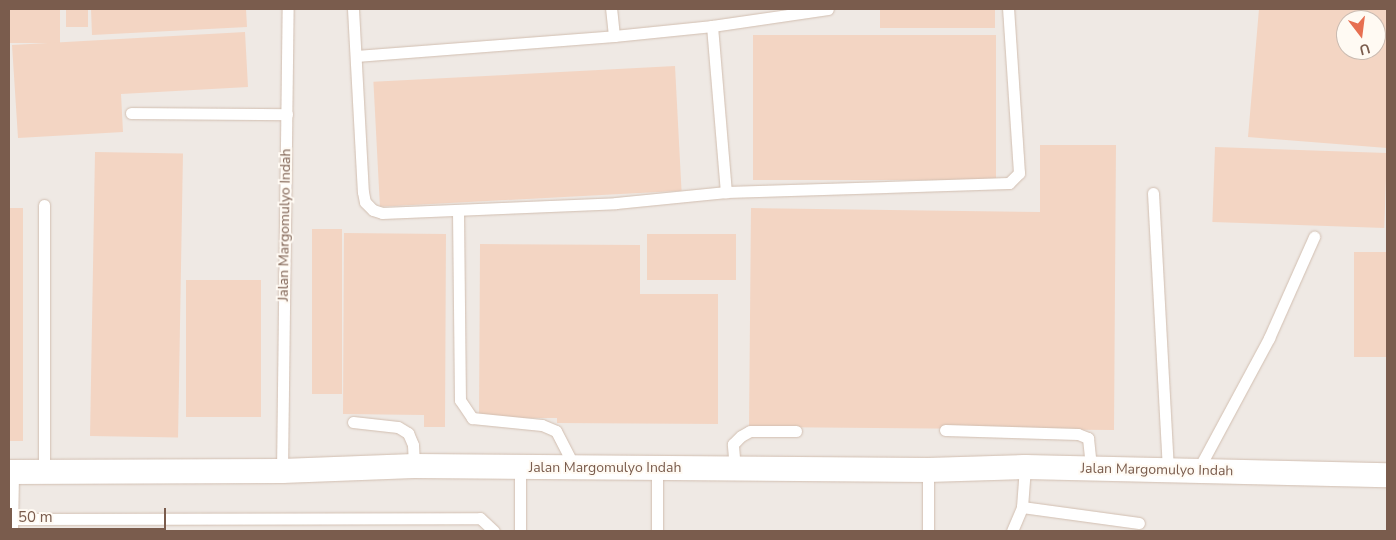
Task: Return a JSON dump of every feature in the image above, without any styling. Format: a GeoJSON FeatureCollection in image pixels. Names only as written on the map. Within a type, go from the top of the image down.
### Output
{"type":"FeatureCollection","features":[{"type":"Feature","properties":{"kind":"street","name":"Jalan Margomulyo Indah"},"geometry":{"type":"LineString","coordinates":[[11,472],[282,471],[414,466],[928,470],[1025,467],[1387,475]]}},
{"type":"Feature","properties":{"kind":"lane","name":"Jalan Margomulyo Indah"},"geometry":{"type":"LineString","coordinates":[[282,471],[288,9]]}},
{"type":"Feature","properties":{"kind":"lane"},"geometry":{"type":"LineString","coordinates":[[353,9],[366,202],[373,210],[382,212],[616,203],[726,192],[1009,183],[1017,178],[1008,9]]}},
{"type":"Feature","properties":{"kind":"lane"},"geometry":{"type":"LineString","coordinates":[[611,9],[614,36]]}},
{"type":"Feature","properties":{"kind":"lane"},"geometry":{"type":"LineString","coordinates":[[356,56],[614,36],[712,26],[828,9]]}},
{"type":"Feature","properties":{"kind":"lane"},"geometry":{"type":"LineString","coordinates":[[712,26],[726,192]]}},
{"type":"Feature","properties":{"kind":"lane"},"geometry":{"type":"LineString","coordinates":[[131,113],[287,114]]}},
{"type":"Feature","properties":{"kind":"lane"},"geometry":{"type":"LineString","coordinates":[[1153,192],[1168,470]]}},
{"type":"Feature","properties":{"kind":"lane"},"geometry":{"type":"LineString","coordinates":[[44,204],[44,472]]}},
{"type":"Feature","properties":{"kind":"lane"},"geometry":{"type":"LineString","coordinates":[[458,210],[460,400],[472,418],[542,425],[556,431],[575,468]]}},
{"type":"Feature","properties":{"kind":"lane"},"geometry":{"type":"LineString","coordinates":[[1198,470],[1269,338],[1314,238]]}},
{"type":"Feature","properties":{"kind":"lane"},"geometry":{"type":"LineString","coordinates":[[353,422],[398,427],[408,433],[413,445],[414,466]]}},
{"type":"Feature","properties":{"kind":"lane"},"geometry":{"type":"LineString","coordinates":[[945,430],[1078,434],[1088,438],[1092,468]]}},
{"type":"Feature","properties":{"kind":"lane"},"geometry":{"type":"LineString","coordinates":[[735,469],[733,444],[741,436],[750,431],[796,431]]}},
{"type":"Feature","properties":{"kind":"lane"},"geometry":{"type":"LineString","coordinates":[[1012,531],[1022,507],[1025,467]]}},
{"type":"Feature","properties":{"kind":"lane"},"geometry":{"type":"LineString","coordinates":[[520,468],[520,531]]}},
{"type":"Feature","properties":{"kind":"lane"},"geometry":{"type":"LineString","coordinates":[[657,468],[657,531]]}},
{"type":"Feature","properties":{"kind":"lane"},"geometry":{"type":"LineString","coordinates":[[928,470],[928,531]]}},
{"type":"Feature","properties":{"kind":"lane"},"geometry":{"type":"LineString","coordinates":[[11,472],[10,519],[12,531]]}},
{"type":"Feature","properties":{"kind":"lane"},"geometry":{"type":"LineString","coordinates":[[1022,507],[1139,523]]}},
{"type":"Feature","properties":{"kind":"lane"},"geometry":{"type":"LineString","coordinates":[[10,519],[480,518],[494,531]]}},
{"type":"Feature","properties":{"kind":"shaded area"},"geometry":{"type":"Polygon","coordinates":[[[9,9],[1387,9],[1387,531],[9,531],[9,9]]]}},
{"type":"Feature","properties":{"kind":"building"},"geometry":{"type":"Polygon","coordinates":[[[9,9],[60,9],[60,43],[9,43],[9,9]]]}},
{"type":"Feature","properties":{"kind":"building"},"geometry":{"type":"Polygon","coordinates":[[[66,9],[88,9],[88,27],[66,27],[66,9]]]}},
{"type":"Feature","properties":{"kind":"building"},"geometry":{"type":"Polygon","coordinates":[[[91,9],[246,9],[247,27],[92,35],[91,9]]]}},
{"type":"Feature","properties":{"kind":"building"},"geometry":{"type":"Polygon","coordinates":[[[880,9],[995,9],[995,28],[880,28],[880,9]]]}},
{"type":"Feature","properties":{"kind":"building"},"geometry":{"type":"Polygon","coordinates":[[[1259,9],[1387,9],[1387,148],[1248,137],[1259,9]]]}},
{"type":"Feature","properties":{"kind":"building"},"geometry":{"type":"Polygon","coordinates":[[[245,32],[248,87],[121,94],[123,132],[18,138],[12,45],[245,32]]]}},
{"type":"Feature","properties":{"kind":"building"},"geometry":{"type":"Polygon","coordinates":[[[753,35],[996,35],[996,180],[753,180],[753,35]]]}},
{"type":"Feature","properties":{"kind":"building"},"geometry":{"type":"Polygon","coordinates":[[[675,66],[682,191],[380,207],[373,82],[675,66]]]}},
{"type":"Feature","properties":{"kind":"building"},"geometry":{"type":"Polygon","coordinates":[[[1040,145],[1116,145],[1114,430],[749,427],[751,208],[1040,212],[1040,145]]]}},
{"type":"Feature","properties":{"kind":"building"},"geometry":{"type":"Polygon","coordinates":[[[1215,147],[1387,153],[1384,228],[1212,222],[1215,147]]]}},
{"type":"Feature","properties":{"kind":"building"},"geometry":{"type":"Polygon","coordinates":[[[95,152],[183,154],[178,437],[90,436],[95,152]]]}},
{"type":"Feature","properties":{"kind":"building"},"geometry":{"type":"Polygon","coordinates":[[[9,208],[23,208],[23,441],[9,441],[9,208]]]}},
{"type":"Feature","properties":{"kind":"building"},"geometry":{"type":"Polygon","coordinates":[[[312,229],[342,229],[342,394],[312,394],[312,229]]]}},
{"type":"Feature","properties":{"kind":"building"},"geometry":{"type":"Polygon","coordinates":[[[344,233],[446,234],[445,427],[424,427],[424,415],[343,414],[344,233]]]}},
{"type":"Feature","properties":{"kind":"building"},"geometry":{"type":"Polygon","coordinates":[[[647,234],[736,234],[736,280],[647,280],[647,234]]]}},
{"type":"Feature","properties":{"kind":"building"},"geometry":{"type":"Polygon","coordinates":[[[480,244],[640,245],[640,294],[718,294],[718,424],[557,423],[557,418],[479,418],[480,244]]]}},
{"type":"Feature","properties":{"kind":"building"},"geometry":{"type":"Polygon","coordinates":[[[1354,252],[1387,252],[1387,357],[1354,357],[1354,252]]]}},
{"type":"Feature","properties":{"kind":"building"},"geometry":{"type":"Polygon","coordinates":[[[186,280],[261,280],[261,417],[186,417],[186,280]]]}}]}
